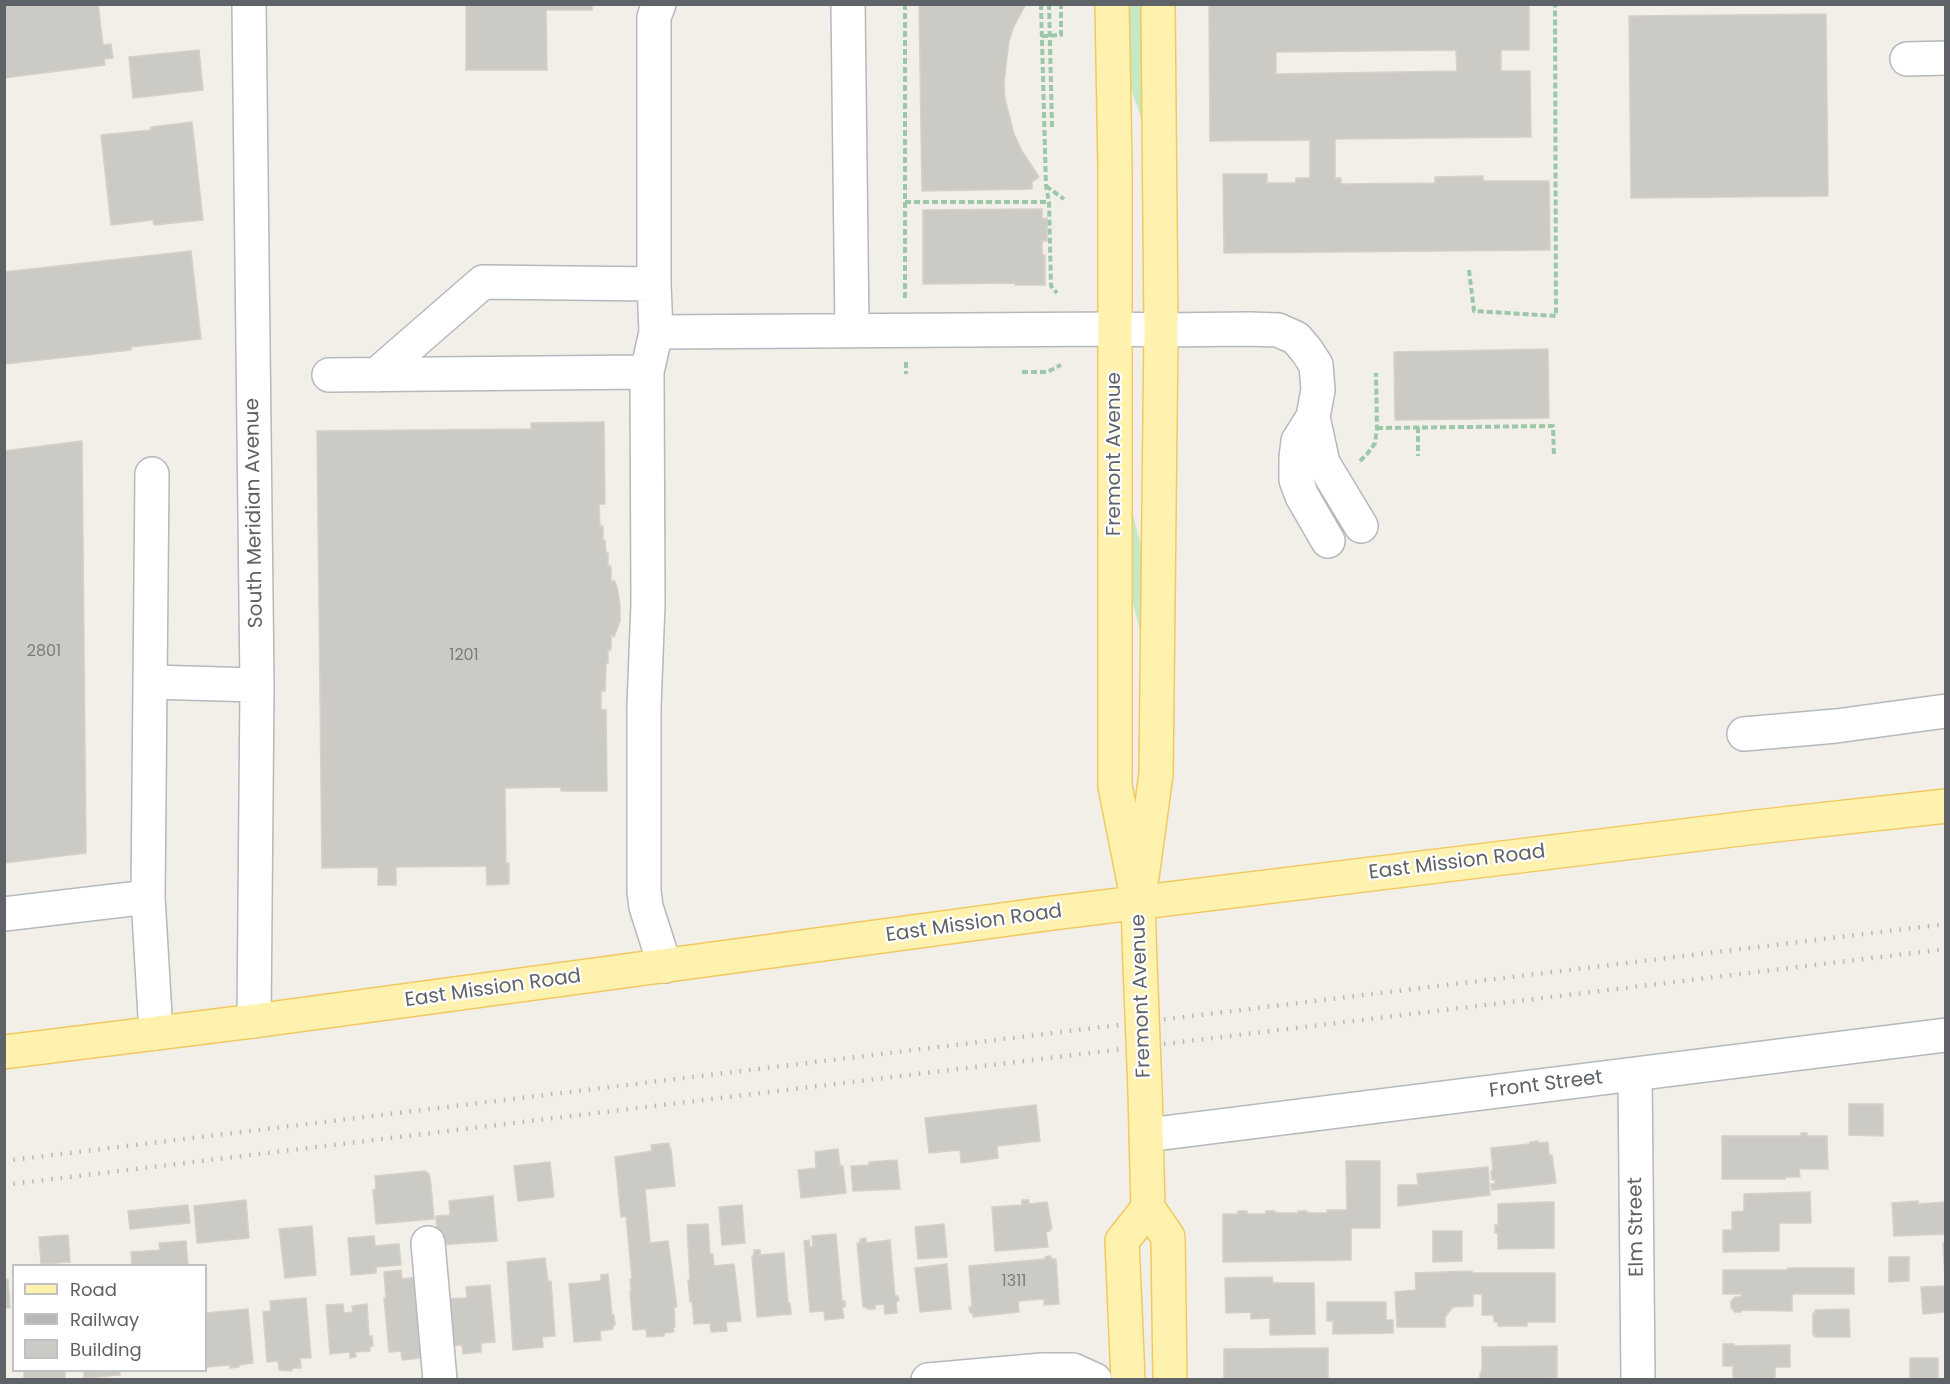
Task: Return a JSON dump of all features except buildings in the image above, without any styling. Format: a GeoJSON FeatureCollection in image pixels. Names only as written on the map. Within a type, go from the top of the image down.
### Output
{"type":"FeatureCollection","features":[{"type":"Feature","properties":{"kind":"main road","name":"Fremont Avenue"},"geometry":{"type":"LineString","coordinates":[[1112,4],[1115,786],[1138,902],[1148,1208]]}},
{"type":"Feature","properties":{"kind":"main road","name":"Fremont Avenue"},"geometry":{"type":"LineString","coordinates":[[1138,902],[1156,774],[1161,330],[1158,4]]}},
{"type":"Feature","properties":{"kind":"main road","name":"East Mission Road"},"geometry":{"type":"LineString","coordinates":[[4,1052],[254,1021],[1138,902],[1946,806]]}},
{"type":"Feature","properties":{"kind":"main road"},"geometry":{"type":"LineString","coordinates":[[1128,1380],[1122,1241],[1148,1208],[1168,1237],[1170,1380]]}},
{"type":"Feature","properties":{"kind":"street","name":"South Meridian Avenue"},"geometry":{"type":"LineString","coordinates":[[249,4],[257,685],[254,1021]]}},
{"type":"Feature","properties":{"kind":"street"},"geometry":{"type":"LineString","coordinates":[[659,4],[654,17],[656,332],[647,372],[648,604],[644,706],[644,892],[645,907],[664,966]]}},
{"type":"Feature","properties":{"kind":"street"},"geometry":{"type":"LineString","coordinates":[[848,4],[852,330]]}},
{"type":"Feature","properties":{"kind":"street"},"geometry":{"type":"LineString","coordinates":[[1907,59],[1946,58]]}},
{"type":"Feature","properties":{"kind":"street"},"geometry":{"type":"LineString","coordinates":[[376,375],[483,282],[654,284]]}},
{"type":"Feature","properties":{"kind":"street"},"geometry":{"type":"LineString","coordinates":[[656,332],[1278,330],[1296,338],[1316,365],[1318,390],[1313,417],[1298,441],[1296,480],[1302,496],[1328,542]]}},
{"type":"Feature","properties":{"kind":"street"},"geometry":{"type":"LineString","coordinates":[[328,375],[647,372]]}},
{"type":"Feature","properties":{"kind":"street"},"geometry":{"type":"LineString","coordinates":[[1313,417],[1323,463],[1360,526]]}},
{"type":"Feature","properties":{"kind":"street"},"geometry":{"type":"LineString","coordinates":[[152,474],[148,897],[156,1033]]}},
{"type":"Feature","properties":{"kind":"street"},"geometry":{"type":"LineString","coordinates":[[151,682],[257,685]]}},
{"type":"Feature","properties":{"kind":"street"},"geometry":{"type":"LineString","coordinates":[[1744,734],[1836,726],[1946,711]]}},
{"type":"Feature","properties":{"kind":"street"},"geometry":{"type":"LineString","coordinates":[[4,914],[148,897]]}},
{"type":"Feature","properties":{"kind":"street","name":"Front Street"},"geometry":{"type":"LineString","coordinates":[[1147,1135],[1946,1035]]}},
{"type":"Feature","properties":{"kind":"street","name":"Elm Street"},"geometry":{"type":"LineString","coordinates":[[1635,1074],[1638,1380]]}},
{"type":"Feature","properties":{"kind":"street"},"geometry":{"type":"LineString","coordinates":[[428,1243],[441,1380]]}},
{"type":"Feature","properties":{"kind":"street"},"geometry":{"type":"LineString","coordinates":[[928,1380],[1042,1370],[1073,1370],[1095,1380]]}},
{"type":"Feature","properties":{"kind":"path"},"geometry":{"type":"LineString","coordinates":[[905,4],[906,305]]}},
{"type":"Feature","properties":{"kind":"path"},"geometry":{"type":"LineString","coordinates":[[1041,4],[1051,286],[1057,293]]}},
{"type":"Feature","properties":{"kind":"path"},"geometry":{"type":"LineString","coordinates":[[1049,4],[1052,127]]}},
{"type":"Feature","properties":{"kind":"path"},"geometry":{"type":"LineString","coordinates":[[1042,36],[1061,35],[1061,4]]}},
{"type":"Feature","properties":{"kind":"path"},"geometry":{"type":"LineString","coordinates":[[1469,270],[1474,311],[1556,316],[1556,4]]}},
{"type":"Feature","properties":{"kind":"path"},"geometry":{"type":"LineString","coordinates":[[1046,186],[1064,199]]}},
{"type":"Feature","properties":{"kind":"path"},"geometry":{"type":"LineString","coordinates":[[905,202],[1049,202]]}},
{"type":"Feature","properties":{"kind":"path"},"geometry":{"type":"LineString","coordinates":[[1022,372],[1047,372],[1061,365]]}},
{"type":"Feature","properties":{"kind":"path"},"geometry":{"type":"LineString","coordinates":[[1377,428],[1553,426],[1554,457]]}},
{"type":"Feature","properties":{"kind":"path"},"geometry":{"type":"LineString","coordinates":[[1418,427],[1418,456]]}},
{"type":"Feature","properties":{"kind":"green space"},"geometry":{"type":"Polygon","coordinates":[[[1125,5],[1143,5],[1145,129],[1125,71],[1125,5]]]}},
{"type":"Feature","properties":{"kind":"green space"},"geometry":{"type":"Polygon","coordinates":[[[1127,491],[1146,566],[1144,644],[1129,589],[1127,491]]]}},
{"type":"Feature","properties":{"kind":"railway"},"geometry":{"type":"LineString","coordinates":[[4,1161],[1946,924]]}},
{"type":"Feature","properties":{"kind":"railway"},"geometry":{"type":"LineString","coordinates":[[4,1185],[1946,949]]}}]}
